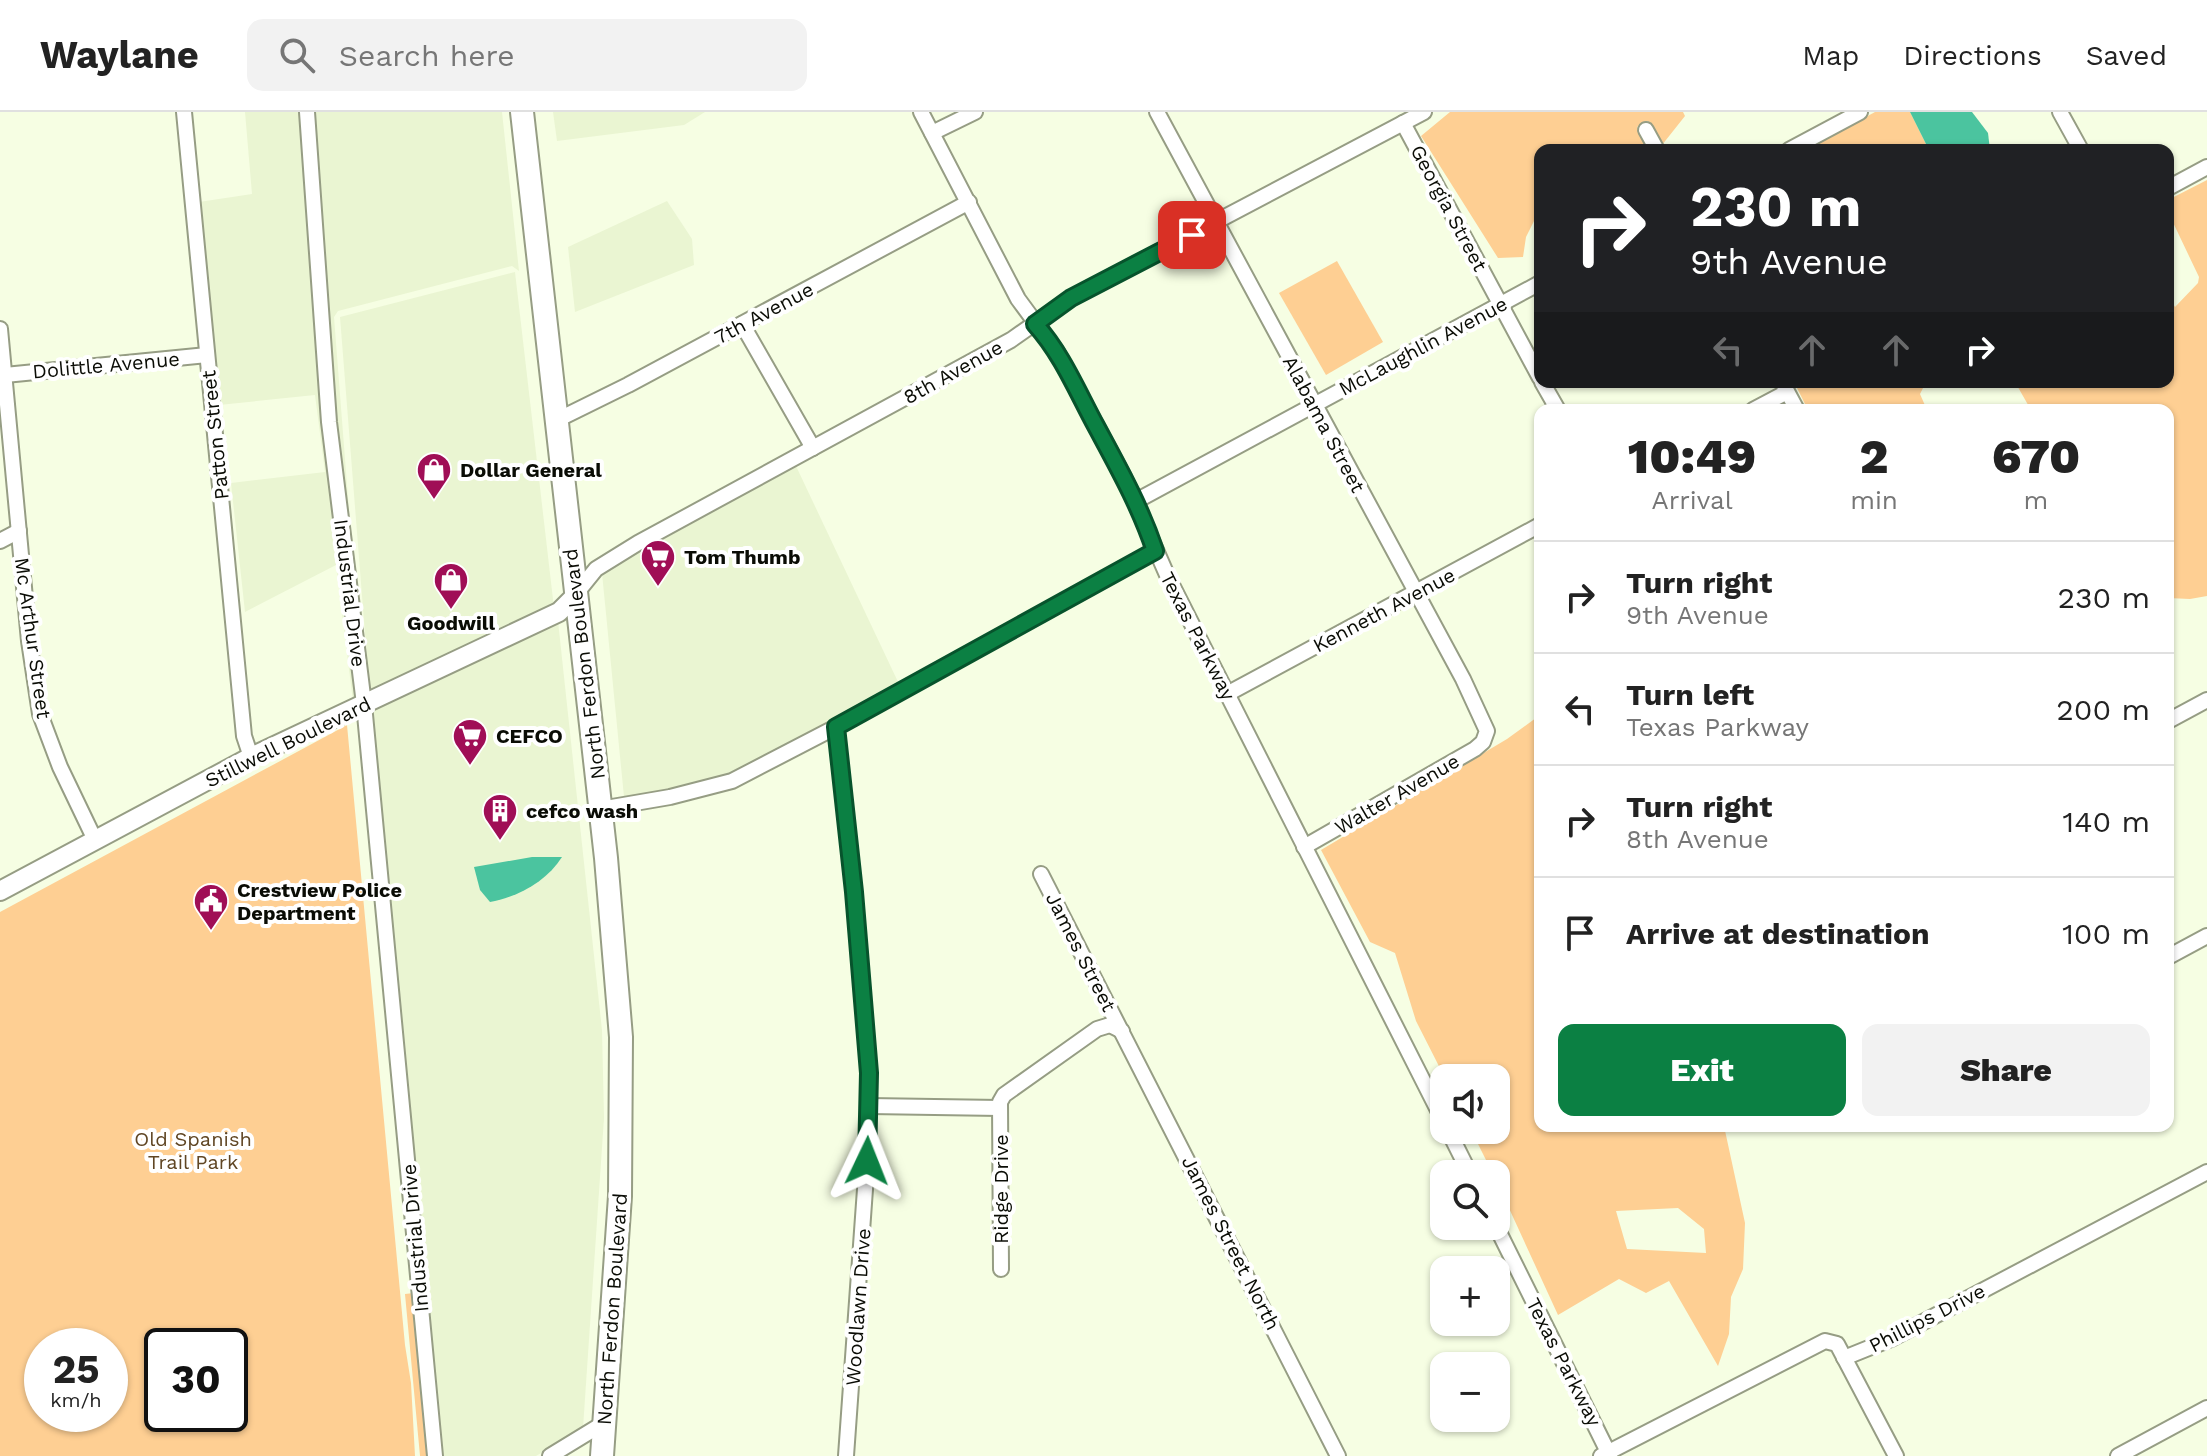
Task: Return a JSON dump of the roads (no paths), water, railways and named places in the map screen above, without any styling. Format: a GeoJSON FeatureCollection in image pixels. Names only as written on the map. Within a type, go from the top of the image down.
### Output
{"type":"FeatureCollection","features":[{"type":"Feature","properties":{"kind":"main road","name":"North Ferdon Boulevard"},"geometry":{"type":"LineString","coordinates":[[522,112],[619,997],[620,1196],[602,1456]]}},
{"type":"Feature","properties":{"kind":"street","name":"Patton Street"},"geometry":{"type":"LineString","coordinates":[[184,112],[244,736],[251,757]]}},
{"type":"Feature","properties":{"kind":"street","name":"Industrial Drive"},"geometry":{"type":"LineString","coordinates":[[307,112],[329,422],[364,704],[435,1456]]}},
{"type":"Feature","properties":{"kind":"street","name":"Texas Parkway"},"geometry":{"type":"LineString","coordinates":[[921,112],[1018,299],[1057,352],[1136,501],[1155,551],[1430,1094]]}},
{"type":"Feature","properties":{"kind":"street"},"geometry":{"type":"LineString","coordinates":[[932,133],[975,112]]}},
{"type":"Feature","properties":{"kind":"street","name":"Alabama Street"},"geometry":{"type":"LineString","coordinates":[[1157,112],[1477,708],[1487,731],[1486,737]]}},
{"type":"Feature","properties":{"kind":"street","name":"Georgia Street"},"geometry":{"type":"LineString","coordinates":[[1388,112],[1400,125],[1534,367]]}},
{"type":"Feature","properties":{"kind":"street","name":"8th Avenue"},"geometry":{"type":"LineString","coordinates":[[575,596],[596,569],[1011,340],[1071,298],[1424,112]]}},
{"type":"Feature","properties":{"kind":"street"},"geometry":{"type":"LineString","coordinates":[[1800,144],[1860,112]]}},
{"type":"Feature","properties":{"kind":"street"},"geometry":{"type":"LineString","coordinates":[[2060,112],[2078,144]]}},
{"type":"Feature","properties":{"kind":"street"},"geometry":{"type":"LineString","coordinates":[[1646,130],[1654,144]]}},
{"type":"Feature","properties":{"kind":"street"},"geometry":{"type":"LineString","coordinates":[[2174,185],[2207,167]]}},
{"type":"Feature","properties":{"kind":"street","name":"7th Avenue"},"geometry":{"type":"LineString","coordinates":[[557,420],[969,202]]}},
{"type":"Feature","properties":{"kind":"street","name":"McLaughlin Avenue"},"geometry":{"type":"LineString","coordinates":[[1136,501],[1534,286]]}},
{"type":"Feature","properties":{"kind":"street"},"geometry":{"type":"LineString","coordinates":[[742,324],[813,448]]}},
{"type":"Feature","properties":{"kind":"street","name":"Mc Arthur Street"},"geometry":{"type":"LineString","coordinates":[[0,329],[29,641],[40,714],[55,756],[95,840]]}},
{"type":"Feature","properties":{"kind":"street","name":"Dolittle Avenue"},"geometry":{"type":"LineString","coordinates":[[5,375],[207,355]]}},
{"type":"Feature","properties":{"kind":"street"},"geometry":{"type":"LineString","coordinates":[[1761,404],[1784,388]]}},
{"type":"Feature","properties":{"kind":"street","name":"Kenneth Avenue"},"geometry":{"type":"LineString","coordinates":[[1227,694],[1534,528]]}},
{"type":"Feature","properties":{"kind":"street"},"geometry":{"type":"LineString","coordinates":[[0,541],[19,531]]}},
{"type":"Feature","properties":{"kind":"street"},"geometry":{"type":"LineString","coordinates":[[600,809],[718,787],[836,727],[1155,551]]}},
{"type":"Feature","properties":{"kind":"street","name":"Stillwell Boulevard"},"geometry":{"type":"LineString","coordinates":[[0,891],[251,757],[559,612],[575,596]]}},
{"type":"Feature","properties":{"kind":"street"},"geometry":{"type":"LineString","coordinates":[[2174,718],[2207,700]]}},
{"type":"Feature","properties":{"kind":"street","name":"Woodlawn Drive"},"geometry":{"type":"LineString","coordinates":[[836,727],[863,995],[869,1106],[846,1456]]}},
{"type":"Feature","properties":{"kind":"street","name":"Walter Avenue"},"geometry":{"type":"LineString","coordinates":[[1304,847],[1475,749],[1486,737]]}},
{"type":"Feature","properties":{"kind":"street","name":"James Street"},"geometry":{"type":"LineString","coordinates":[[1041,874],[1122,1031]]}},
{"type":"Feature","properties":{"kind":"street"},"geometry":{"type":"LineString","coordinates":[[2174,954],[2207,936]]}},
{"type":"Feature","properties":{"kind":"street"},"geometry":{"type":"LineString","coordinates":[[869,1106],[1000,1108],[1004,1095],[1097,1029],[1110,1025],[1122,1031]]}},
{"type":"Feature","properties":{"kind":"street","name":"James Street North"},"geometry":{"type":"LineString","coordinates":[[1122,1031],[1338,1456]]}},
{"type":"Feature","properties":{"kind":"street","name":"Ridge Drive"},"geometry":{"type":"LineString","coordinates":[[1000,1108],[1001,1269]]}},
{"type":"Feature","properties":{"kind":"street","name":"Phillips Drive"},"geometry":{"type":"LineString","coordinates":[[1607,1455],[1814,1344],[1825,1341],[1837,1344],[1844,1358],[1891,1339],[2207,1172]]}},
{"type":"Feature","properties":{"kind":"street","name":"Texas Parkway"},"geometry":{"type":"LineString","coordinates":[[1503,1240],[1607,1455]]}},
{"type":"Feature","properties":{"kind":"street"},"geometry":{"type":"LineString","coordinates":[[1844,1358],[1896,1456]]}},
{"type":"Feature","properties":{"kind":"street"},"geometry":{"type":"LineString","coordinates":[[2118,1456],[2207,1408]]}},
{"type":"Feature","properties":{"kind":"street"},"geometry":{"type":"LineString","coordinates":[[550,1456],[604,1423]]}},
{"type":"Feature","properties":{"kind":"place","name":"Dollar General"},"geometry":{"type":"Point","coordinates":[434,501]}},
{"type":"Feature","properties":{"kind":"place","name":"Tom Thumb"},"geometry":{"type":"Point","coordinates":[658,588]}},
{"type":"Feature","properties":{"kind":"place","name":"Goodwill"},"geometry":{"type":"Point","coordinates":[451,611]}},
{"type":"Feature","properties":{"kind":"place","name":"CEFCO"},"geometry":{"type":"Point","coordinates":[470,767]}},
{"type":"Feature","properties":{"kind":"place","name":"cefco wash"},"geometry":{"type":"Point","coordinates":[500,842]}},
{"type":"Feature","properties":{"kind":"place","name":"Crestview Police Department"},"geometry":{"type":"Point","coordinates":[211,932]}},
{"type":"Feature","properties":{"kind":"park label","name":"Old Spanish Trail Park"},"geometry":{"type":"Point","coordinates":[193,1150]}}]}
